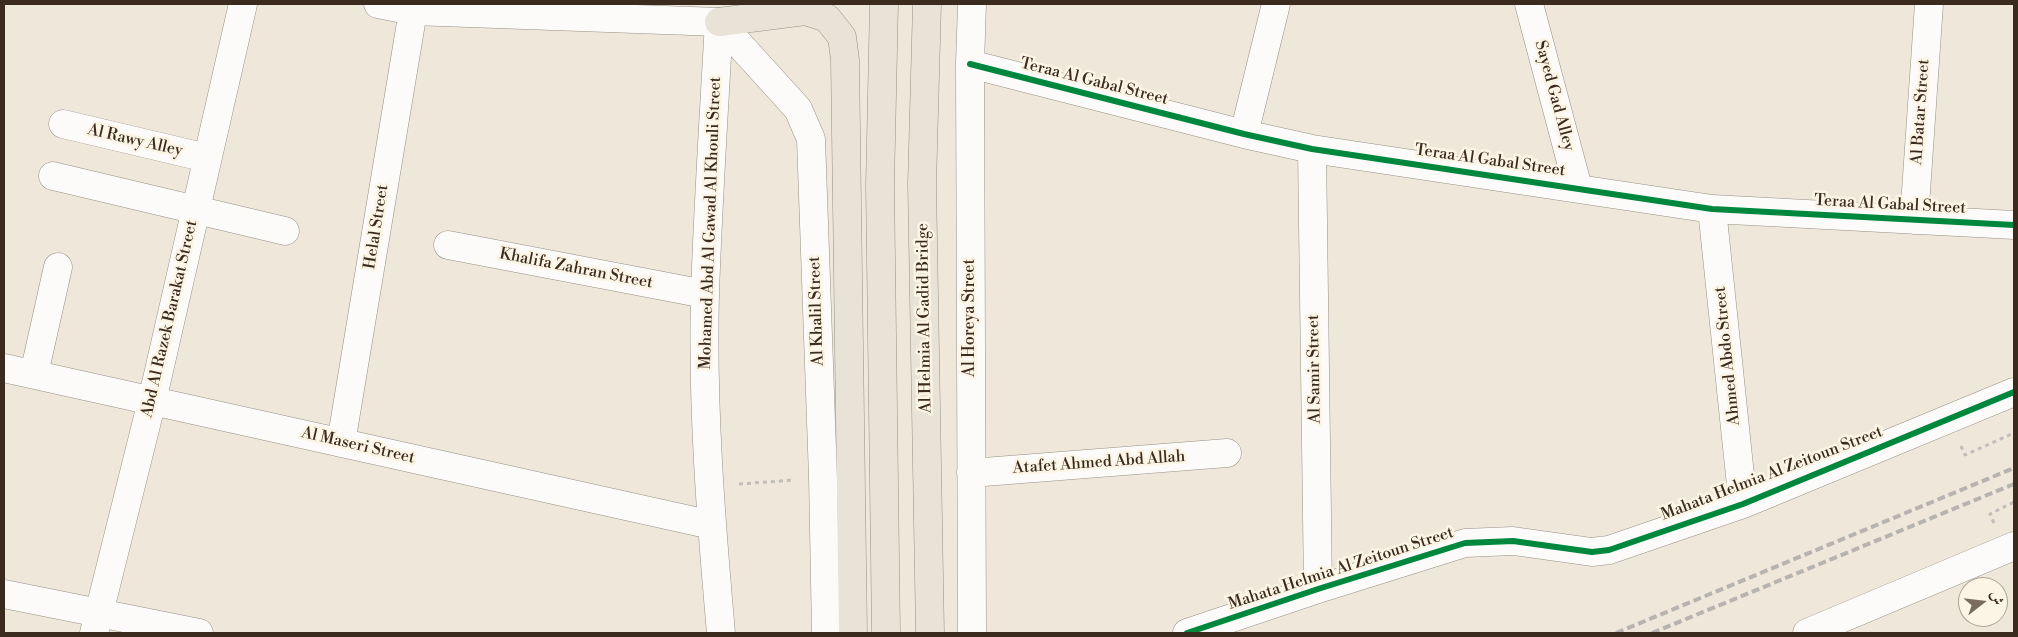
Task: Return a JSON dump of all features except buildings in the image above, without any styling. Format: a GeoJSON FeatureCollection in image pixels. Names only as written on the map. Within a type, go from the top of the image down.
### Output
{"type":"FeatureCollection","features":[{"type":"Feature","properties":{"kind":"main road"},"geometry":{"type":"LineString","coordinates":[[884,4],[880,185],[886,633]]}},
{"type":"Feature","properties":{"kind":"main road","name":"Al Helmia Al Gadid Bridge"},"geometry":{"type":"LineString","coordinates":[[927,4],[922,184],[930,633]]}},
{"type":"Feature","properties":{"kind":"main road"},"geometry":{"type":"LineString","coordinates":[[719,22],[805,11],[827,18],[842,37],[845,60],[853,633]]}},
{"type":"Feature","properties":{"kind":"street","name":"Abd Al Razek Barakat Street"},"geometry":{"type":"LineString","coordinates":[[97,623],[152,400],[243,4]]}},
{"type":"Feature","properties":{"kind":"street"},"geometry":{"type":"LineString","coordinates":[[378,4],[413,11],[719,22]]}},
{"type":"Feature","properties":{"kind":"street","name":"Al Horeya Street"},"geometry":{"type":"LineString","coordinates":[[972,4],[970,64],[972,633]]}},
{"type":"Feature","properties":{"kind":"street"},"geometry":{"type":"LineString","coordinates":[[1244,134],[1276,4]]}},
{"type":"Feature","properties":{"kind":"street","name":"Sayed Gad Alley"},"geometry":{"type":"LineString","coordinates":[[1530,4],[1578,188]]}},
{"type":"Feature","properties":{"kind":"street","name":"Al Batar Street"},"geometry":{"type":"LineString","coordinates":[[1914,220],[1929,4]]}},
{"type":"Feature","properties":{"kind":"street","name":"Helal Street"},"geometry":{"type":"LineString","coordinates":[[341,443],[413,11]]}},
{"type":"Feature","properties":{"kind":"street","name":"Mohamed Abd Al Gawad Al Khouli Street"},"geometry":{"type":"LineString","coordinates":[[719,22],[705,294],[705,372],[712,525],[721,633]]}},
{"type":"Feature","properties":{"kind":"street","name":"Al Khalil Street"},"geometry":{"type":"LineString","coordinates":[[719,22],[798,109],[811,139],[823,477],[826,633]]}},
{"type":"Feature","properties":{"kind":"street","name":"Teraa Al Gabal Street"},"geometry":{"type":"LineString","coordinates":[[970,64],[1244,134],[1312,149],[1712,209],[2014,225]]}},
{"type":"Feature","properties":{"kind":"street","name":"Al Rawy Alley"},"geometry":{"type":"LineString","coordinates":[[63,124],[207,158]]}},
{"type":"Feature","properties":{"kind":"street","name":"Al Samir Street"},"geometry":{"type":"LineString","coordinates":[[1312,149],[1318,589]]}},
{"type":"Feature","properties":{"kind":"street"},"geometry":{"type":"LineString","coordinates":[[53,176],[285,231]]}},
{"type":"Feature","properties":{"kind":"street","name":"Ahmed Abdo Street"},"geometry":{"type":"LineString","coordinates":[[1712,209],[1744,504]]}},
{"type":"Feature","properties":{"kind":"street","name":"Khalifa Zahran Street"},"geometry":{"type":"LineString","coordinates":[[448,245],[705,294]]}},
{"type":"Feature","properties":{"kind":"street"},"geometry":{"type":"LineString","coordinates":[[34,374],[58,267]]}},
{"type":"Feature","properties":{"kind":"street","name":"Al Maseri Street"},"geometry":{"type":"LineString","coordinates":[[4,368],[712,525]]}},
{"type":"Feature","properties":{"kind":"street","name":"Mahata Helmia Al Zeitoun Street"},"geometry":{"type":"LineString","coordinates":[[1187,633],[1318,589],[1465,543],[1513,541],[1592,552],[1609,550],[1744,504],[2014,392]]}},
{"type":"Feature","properties":{"kind":"street","name":"Atafet Ahmed Abd Allah"},"geometry":{"type":"LineString","coordinates":[[970,473],[1227,453]]}},
{"type":"Feature","properties":{"kind":"street"},"geometry":{"type":"LineString","coordinates":[[1807,633],[2014,546]]}},
{"type":"Feature","properties":{"kind":"street"},"geometry":{"type":"LineString","coordinates":[[4,594],[97,623],[199,633]]}},
{"type":"Feature","properties":{"kind":"path"},"geometry":{"type":"LineString","coordinates":[[1964,455],[2014,433]]}},
{"type":"Feature","properties":{"kind":"path"},"geometry":{"type":"LineString","coordinates":[[710,487],[823,477]]}},
{"type":"Feature","properties":{"kind":"path"},"geometry":{"type":"LineString","coordinates":[[1990,514],[2014,502]]}},
{"type":"Feature","properties":{"kind":"railway"},"geometry":{"type":"LineString","coordinates":[[1616,633],[2014,468]]}},
{"type":"Feature","properties":{"kind":"railway"},"geometry":{"type":"LineString","coordinates":[[1652,633],[2014,484]]}},
{"type":"Feature","properties":{"kind":"cycle path"},"geometry":{"type":"LineString","coordinates":[[970,64],[1244,134],[1312,149],[1712,209],[2014,225]]}},
{"type":"Feature","properties":{"kind":"cycle path"},"geometry":{"type":"LineString","coordinates":[[1187,633],[1318,589],[1465,543],[1513,541],[1592,552],[1609,550],[1743,504],[2014,392]]}}]}
